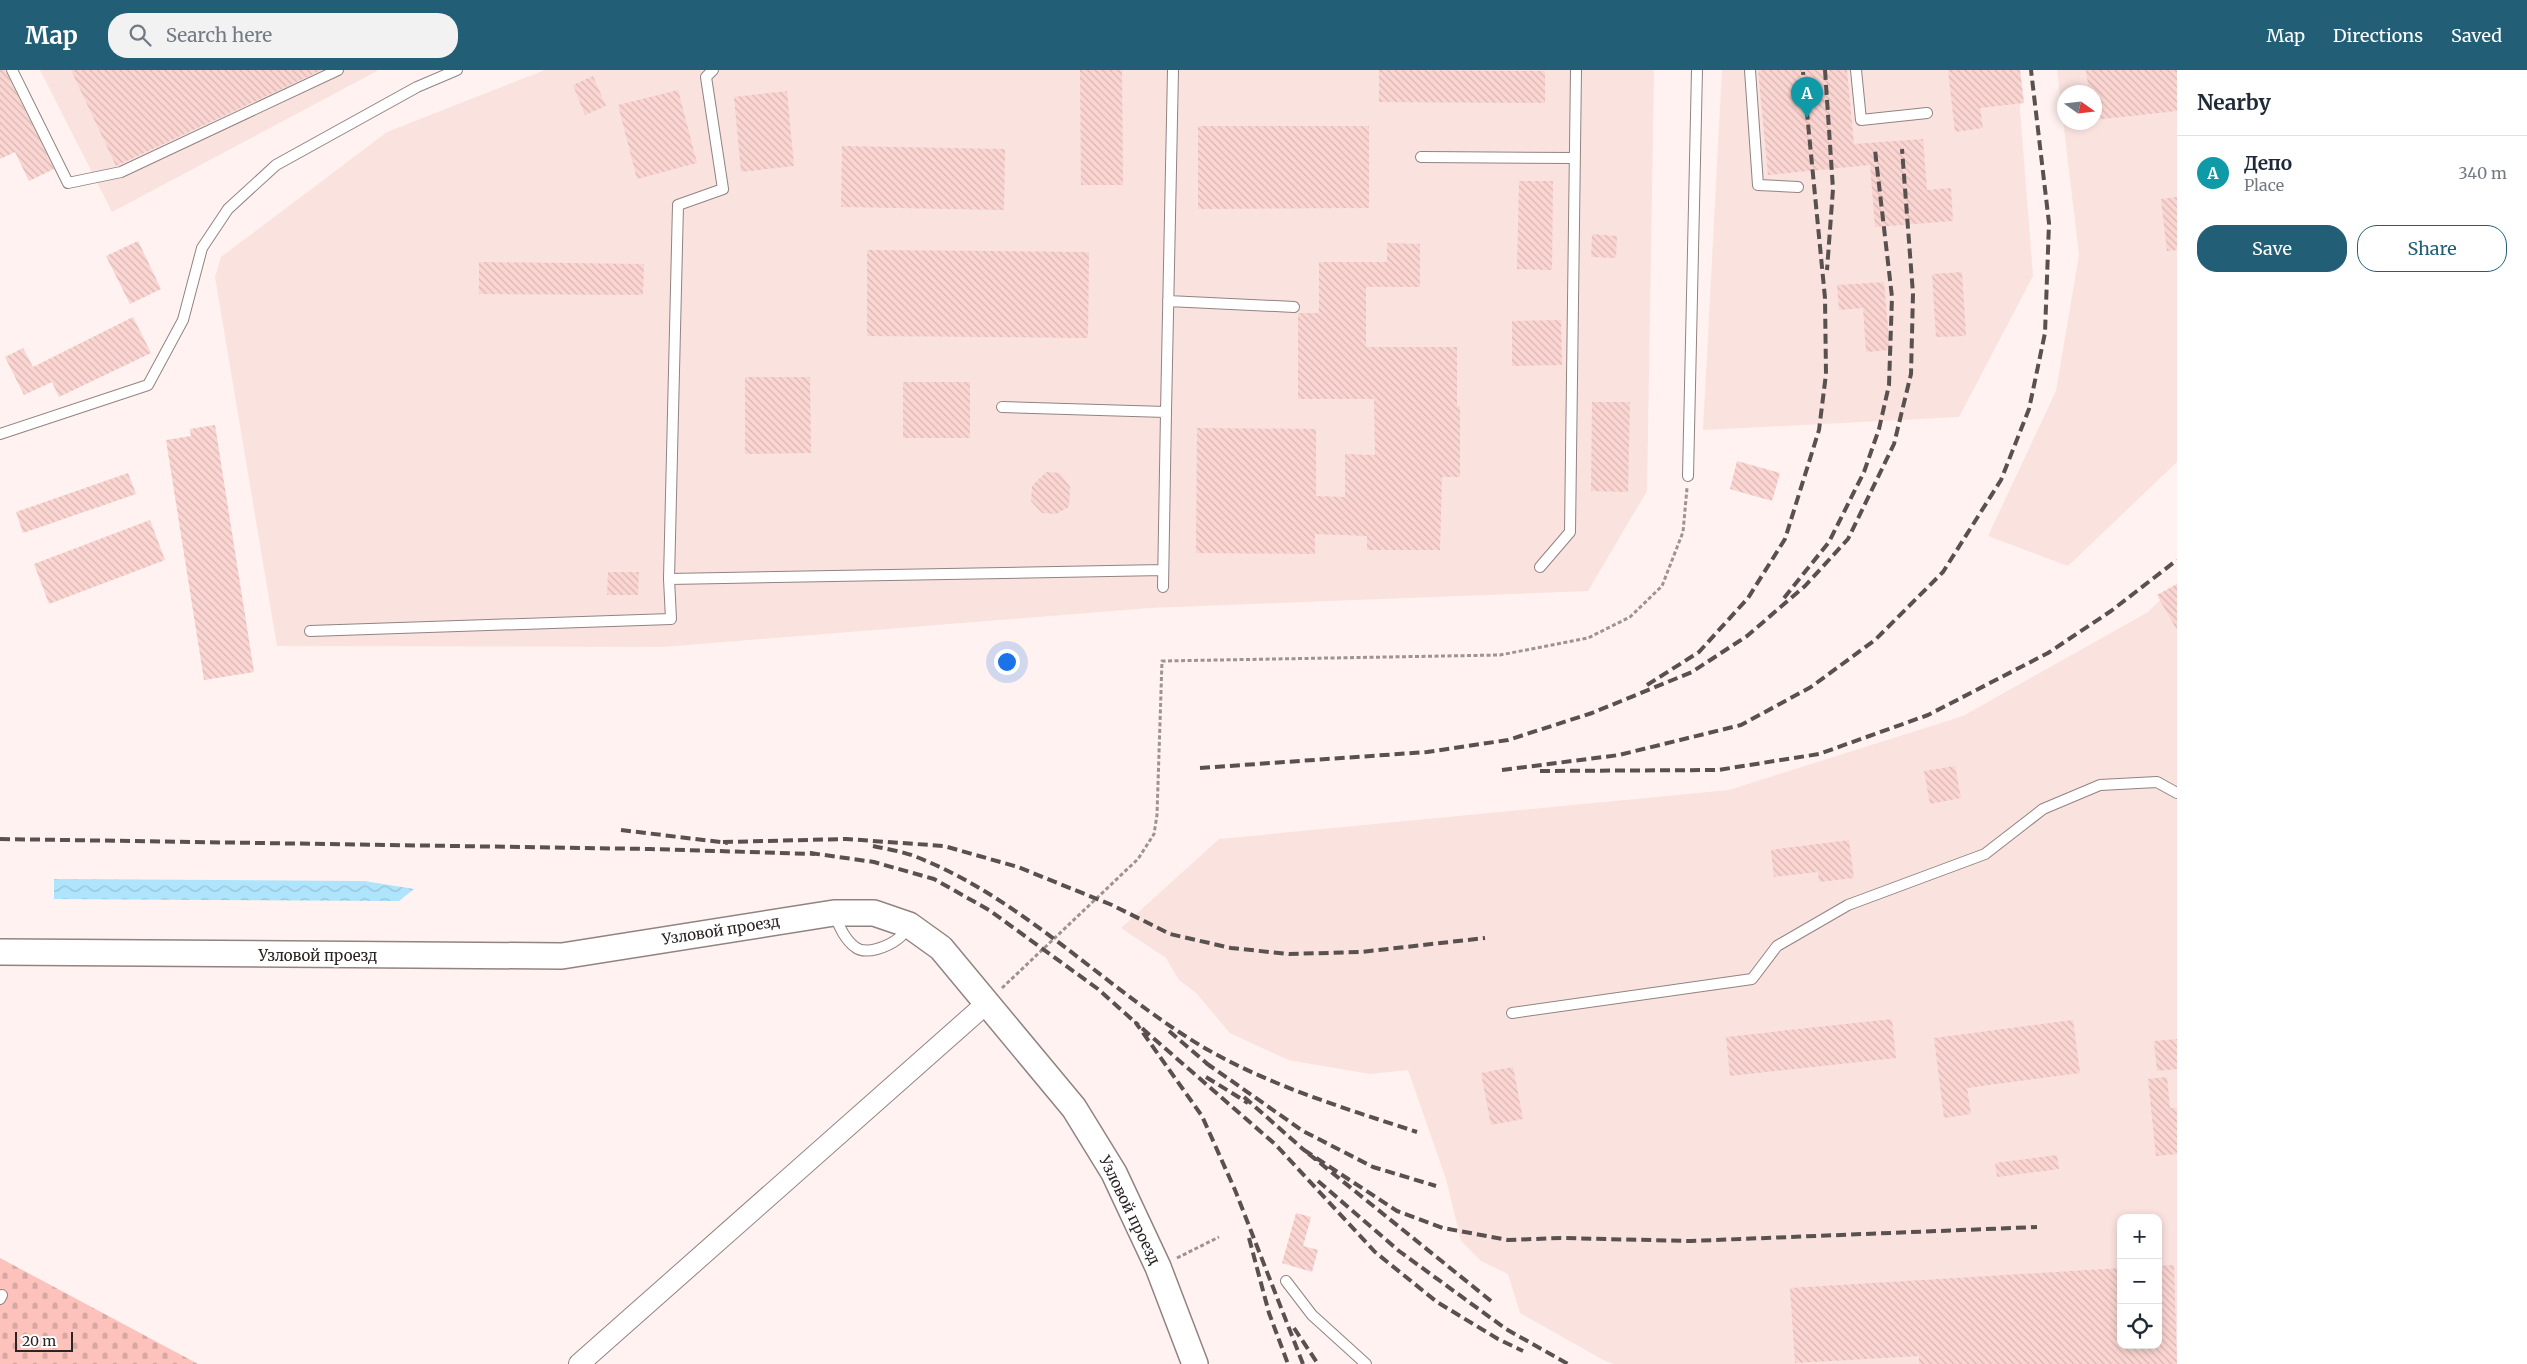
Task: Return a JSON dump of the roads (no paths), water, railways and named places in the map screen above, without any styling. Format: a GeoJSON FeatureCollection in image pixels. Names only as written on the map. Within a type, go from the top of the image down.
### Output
{"type":"FeatureCollection","features":[{"type":"Feature","properties":{"kind":"street","name":"Узловой проезд"},"geometry":{"type":"LineString","coordinates":[[0,952],[562,956],[834,913],[874,913],[909,925],[942,948],[1074,1108],[1114,1172],[1158,1267],[1195,1364]]}},
{"type":"Feature","properties":{"kind":"street"},"geometry":{"type":"LineString","coordinates":[[579,1364],[987,1003]]}},
{"type":"Feature","properties":{"kind":"lane"},"geometry":{"type":"LineString","coordinates":[[12,70],[68,183],[121,172],[338,70]]}},
{"type":"Feature","properties":{"kind":"lane"},"geometry":{"type":"LineString","coordinates":[[0,434],[148,385],[183,320],[202,248],[228,209],[276,165],[418,86],[457,70]]}},
{"type":"Feature","properties":{"kind":"lane"},"geometry":{"type":"LineString","coordinates":[[310,631],[672,619],[669,579],[678,204],[723,189],[706,77],[713,70]]}},
{"type":"Feature","properties":{"kind":"lane"},"geometry":{"type":"LineString","coordinates":[[1164,587],[1173,70]]}},
{"type":"Feature","properties":{"kind":"lane"},"geometry":{"type":"LineString","coordinates":[[1540,567],[1570,532],[1576,70]]}},
{"type":"Feature","properties":{"kind":"lane"},"geometry":{"type":"LineString","coordinates":[[1688,476],[1697,70]]}},
{"type":"Feature","properties":{"kind":"lane"},"geometry":{"type":"LineString","coordinates":[[1750,70],[1758,185],[1798,187]]}},
{"type":"Feature","properties":{"kind":"lane"},"geometry":{"type":"LineString","coordinates":[[1856,70],[1861,120],[1927,113]]}},
{"type":"Feature","properties":{"kind":"lane"},"geometry":{"type":"LineString","coordinates":[[1421,157],[1575,158]]}},
{"type":"Feature","properties":{"kind":"lane"},"geometry":{"type":"LineString","coordinates":[[1168,301],[1294,307]]}},
{"type":"Feature","properties":{"kind":"lane"},"geometry":{"type":"LineString","coordinates":[[1002,407],[1166,412]]}},
{"type":"Feature","properties":{"kind":"lane"},"geometry":{"type":"LineString","coordinates":[[669,579],[1163,570]]}},
{"type":"Feature","properties":{"kind":"lane"},"geometry":{"type":"LineString","coordinates":[[1512,1013],[1752,979],[1776,946],[1848,905],[1985,854],[2043,809],[2100,785],[2157,782],[2177,792]]}},
{"type":"Feature","properties":{"kind":"lane"},"geometry":{"type":"LineString","coordinates":[[834,913],[843,934],[856,948],[867,950],[884,946],[900,938],[909,925]]}},
{"type":"Feature","properties":{"kind":"lane"},"geometry":{"type":"LineString","coordinates":[[1286,1281],[1312,1316],[1366,1364]]}},
{"type":"Feature","properties":{"kind":"water"},"geometry":{"type":"Polygon","coordinates":[[[54,879],[364,881],[414,889],[399,901],[54,899],[54,879]]]}},
{"type":"Feature","properties":{"kind":"railway"},"geometry":{"type":"LineString","coordinates":[[1825,70],[1833,189],[1827,270]]}},
{"type":"Feature","properties":{"kind":"railway"},"geometry":{"type":"LineString","coordinates":[[1502,770],[1619,755],[1741,725],[1811,687],[1875,640],[1943,572],[2001,480],[2029,409],[2045,333],[2049,223],[2031,70]]}},
{"type":"Feature","properties":{"kind":"railway"},"geometry":{"type":"LineString","coordinates":[[1647,685],[1699,652],[1748,598],[1785,539],[1819,430],[1826,374],[1825,298],[1803,72]]}},
{"type":"Feature","properties":{"kind":"railway"},"geometry":{"type":"LineString","coordinates":[[1200,768],[1427,752],[1508,740],[1592,713],[1692,672],[1747,636],[1805,586],[1848,539],[1894,444],[1911,374],[1913,294],[1902,149]]}},
{"type":"Feature","properties":{"kind":"railway"},"geometry":{"type":"LineString","coordinates":[[1784,598],[1829,542],[1864,472],[1879,429],[1889,385],[1892,297],[1875,150]]}},
{"type":"Feature","properties":{"kind":"railway"},"geometry":{"type":"LineString","coordinates":[[1540,771],[1718,770],[1819,754],[1928,715],[2048,653],[2111,611],[2177,560]]}},
{"type":"Feature","properties":{"kind":"railway"},"geometry":{"type":"LineString","coordinates":[[621,830],[728,843]]}},
{"type":"Feature","properties":{"kind":"railway"},"geometry":{"type":"LineString","coordinates":[[0,839],[650,849],[815,854]]}},
{"type":"Feature","properties":{"kind":"railway"},"geometry":{"type":"LineString","coordinates":[[723,842],[846,839],[944,846],[1018,867],[1112,905],[1170,934],[1231,948],[1289,954],[1361,952],[1485,938]]}},
{"type":"Feature","properties":{"kind":"railway"},"geometry":{"type":"LineString","coordinates":[[873,846],[914,856],[954,874],[991,895],[1027,919],[1167,1024],[1228,1061],[1281,1085],[1417,1132]]}},
{"type":"Feature","properties":{"kind":"railway"},"geometry":{"type":"LineString","coordinates":[[810,853],[874,862],[934,879],[989,910],[1098,989],[1136,1023]]}},
{"type":"Feature","properties":{"kind":"railway"},"geometry":{"type":"LineString","coordinates":[[1303,1364],[1235,1190],[1202,1116],[1136,1023],[1276,1145],[1375,1252],[1437,1302],[1498,1339],[1523,1351]]}},
{"type":"Feature","properties":{"kind":"railway"},"geometry":{"type":"LineString","coordinates":[[1169,1031],[1211,1067]]}},
{"type":"Feature","properties":{"kind":"railway"},"geometry":{"type":"LineString","coordinates":[[1206,1063],[1303,1131],[1373,1167],[1436,1186]]}},
{"type":"Feature","properties":{"kind":"railway"},"geometry":{"type":"LineString","coordinates":[[1206,1077],[1248,1103]]}},
{"type":"Feature","properties":{"kind":"railway"},"geometry":{"type":"LineString","coordinates":[[1244,1097],[1304,1150]]}},
{"type":"Feature","properties":{"kind":"railway"},"geometry":{"type":"LineString","coordinates":[[1491,1301],[1304,1150],[1397,1211],[1443,1228],[1508,1240],[1561,1238],[1691,1241],[2037,1227]]}},
{"type":"Feature","properties":{"kind":"railway"},"geometry":{"type":"LineString","coordinates":[[1318,1181],[1399,1251],[1506,1329],[1568,1364]]}},
{"type":"Feature","properties":{"kind":"railway"},"geometry":{"type":"LineString","coordinates":[[1249,1238],[1269,1313],[1288,1364]]}},
{"type":"Feature","properties":{"kind":"railway"},"geometry":{"type":"LineString","coordinates":[[1294,1328],[1318,1364]]}},
{"type":"Feature","properties":{"kind":"place","name":"Депо"},"geometry":{"type":"Point","coordinates":[1807,118]}}]}
